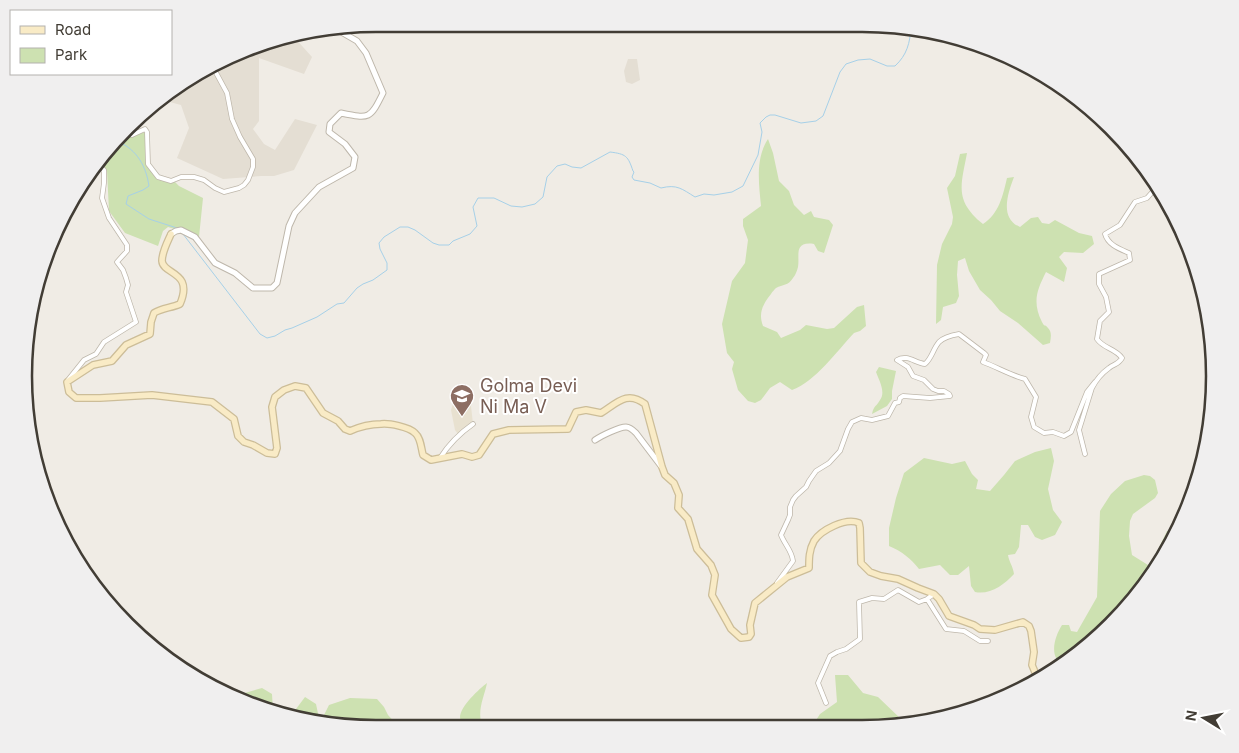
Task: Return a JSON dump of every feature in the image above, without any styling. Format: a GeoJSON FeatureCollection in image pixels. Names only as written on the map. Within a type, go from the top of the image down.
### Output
{"type":"FeatureCollection","features":[{"type":"Feature","properties":{"kind":"main road"},"geometry":{"type":"LineString","coordinates":[[171,234],[164,250],[162,262],[163,266],[182,281],[185,289],[180,304],[154,313],[150,334],[126,346],[112,361],[93,365],[67,382],[69,392],[76,398],[152,395],[212,402],[234,419],[238,436],[244,442],[275,454],[277,448],[272,407],[275,397],[284,390],[295,386],[306,388],[323,413],[338,421],[345,429],[350,431],[382,424],[405,428],[415,432],[419,438],[422,455],[431,460],[462,454],[472,457],[479,455],[493,434],[509,430],[568,429],[576,412],[586,410],[601,413],[625,397],[639,399],[645,404],[665,475],[674,483],[679,495],[678,508],[688,519],[697,549],[711,565],[715,575],[712,594],[731,629],[741,638],[749,637],[751,634],[750,625],[755,603],[787,576],[809,568],[809,553],[814,540],[825,531],[840,523],[854,521],[860,528],[861,563],[870,572],[898,579],[934,594],[949,616],[980,629],[995,630],[1023,622],[1029,626],[1034,652],[1032,665],[1035,673]]}},
{"type":"Feature","properties":{"kind":"street"},"geometry":{"type":"LineString","coordinates":[[171,234],[181,230],[194,237],[215,264],[235,273],[253,288],[272,288],[277,284],[289,226],[295,213],[319,187],[353,168],[355,157],[345,144],[329,132],[330,124],[341,113],[360,117],[368,116],[374,110],[383,93],[366,53],[357,41],[345,34]]}},
{"type":"Feature","properties":{"kind":"street"},"geometry":{"type":"LineString","coordinates":[[132,134],[144,129],[147,132],[148,164],[158,177],[171,181],[181,177],[194,176],[224,192],[244,185],[253,167],[252,159],[232,119],[227,93],[216,72]]}},
{"type":"Feature","properties":{"kind":"street"},"geometry":{"type":"LineString","coordinates":[[67,382],[84,360],[96,354],[104,342],[136,322],[126,292],[128,285],[126,278],[117,262],[127,251],[127,245],[109,218],[102,198],[104,183],[103,169]]}},
{"type":"Feature","properties":{"kind":"street"},"geometry":{"type":"LineString","coordinates":[[775,587],[793,561],[792,555],[782,536],[793,500],[806,487],[816,471],[829,463],[840,451],[852,422],[861,418],[872,420],[888,416],[894,403],[899,402],[903,396],[930,398],[950,396],[944,391],[933,389],[924,380],[913,376],[908,366],[897,360],[910,358],[919,364],[925,364],[930,360],[940,342],[945,338],[959,334],[984,352],[986,355],[984,362],[1013,376],[1024,379],[1036,397],[1031,417],[1034,427],[1044,433],[1053,432],[1064,436],[1071,432],[1087,392],[1110,366],[1119,363],[1122,358],[1118,352],[1101,344],[1097,339],[1100,321],[1108,312],[1106,297],[1099,284],[1098,274],[1130,260],[1129,253],[1114,246],[1106,239],[1105,234],[1120,225],[1135,202],[1147,198],[1153,192]]}},
{"type":"Feature","properties":{"kind":"street"},"geometry":{"type":"LineString","coordinates":[[1085,454],[1079,430],[1095,382]]}},
{"type":"Feature","properties":{"kind":"street"},"geometry":{"type":"LineString","coordinates":[[439,459],[462,432],[473,424]]}},
{"type":"Feature","properties":{"kind":"street"},"geometry":{"type":"LineString","coordinates":[[595,440],[625,427],[632,429],[662,467]]}},
{"type":"Feature","properties":{"kind":"street"},"geometry":{"type":"LineString","coordinates":[[826,703],[818,683],[830,656],[846,649],[860,639],[859,602],[872,598],[884,599],[898,590],[919,602],[934,594]]}},
{"type":"Feature","properties":{"kind":"street"},"geometry":{"type":"LineString","coordinates":[[927,599],[946,629],[964,631],[980,641],[988,641]]}},
{"type":"Feature","properties":{"kind":"shaded area"},"geometry":{"type":"Polygon","coordinates":[[[298,41],[312,57],[304,74],[259,58],[259,121],[253,129],[264,144],[275,150],[295,119],[317,125],[294,170],[274,176],[223,179],[177,158],[189,128],[181,105],[170,102],[185,90],[224,68],[266,51],[298,41]]]}},
{"type":"Feature","properties":{"kind":"shaded area"},"geometry":{"type":"Polygon","coordinates":[[[628,59],[637,59],[640,80],[632,84],[626,82],[624,71],[628,59]]]}},
{"type":"Feature","properties":{"kind":"shaded area","name":"Golma Devi Ni Ma V"},"geometry":{"type":"Polygon","coordinates":[[[467,392],[473,401],[471,406],[473,424],[458,434],[455,430],[451,410],[453,404],[467,392]]]}},
{"type":"Feature","properties":{"kind":"green space"},"geometry":{"type":"Polygon","coordinates":[[[145,132],[148,165],[158,177],[175,182],[203,198],[199,237],[168,227],[163,231],[158,246],[125,233],[109,211],[107,171],[104,167],[129,137],[145,132]]]}},
{"type":"Feature","properties":{"kind":"green space"},"geometry":{"type":"Polygon","coordinates":[[[768,139],[779,181],[789,191],[794,205],[804,215],[811,211],[814,217],[829,220],[833,225],[824,253],[818,251],[814,244],[800,247],[798,267],[794,276],[789,282],[776,288],[764,305],[761,313],[763,326],[777,332],[781,338],[800,330],[806,325],[827,329],[834,328],[857,307],[864,305],[866,326],[854,333],[817,373],[801,386],[792,390],[780,382],[770,388],[761,400],[755,403],[748,401],[738,390],[732,369],[734,362],[727,353],[722,324],[732,281],[745,263],[748,240],[743,226],[743,219],[761,206],[760,163],[761,155],[768,139]]]}},
{"type":"Feature","properties":{"kind":"green space"},"geometry":{"type":"Polygon","coordinates":[[[967,153],[962,192],[967,207],[983,224],[997,210],[1007,178],[1014,177],[1009,190],[1007,205],[1009,218],[1013,223],[1020,227],[1031,218],[1038,217],[1042,223],[1049,224],[1055,220],[1079,233],[1092,236],[1094,244],[1083,253],[1064,252],[1059,257],[1067,268],[1064,282],[1046,272],[1040,285],[1036,302],[1037,308],[1043,324],[1050,331],[1050,343],[1043,345],[1018,323],[1000,311],[980,290],[969,271],[965,258],[958,261],[959,296],[956,303],[943,307],[941,320],[936,324],[937,265],[942,244],[952,224],[953,217],[947,188],[955,176],[960,154],[967,153]]]}},
{"type":"Feature","properties":{"kind":"green space"},"geometry":{"type":"Polygon","coordinates":[[[879,367],[896,371],[892,399],[887,406],[872,414],[874,407],[882,397],[881,386],[876,372],[879,367]]]}},
{"type":"Feature","properties":{"kind":"green space"},"geometry":{"type":"Polygon","coordinates":[[[1051,448],[1054,461],[1048,489],[1053,510],[1062,522],[1055,535],[1042,540],[1035,537],[1028,525],[1021,525],[1019,547],[1015,554],[1008,555],[1014,574],[1006,582],[991,591],[975,592],[971,586],[969,566],[958,575],[950,575],[940,565],[919,569],[906,556],[889,546],[889,528],[904,473],[924,458],[952,464],[965,461],[972,474],[978,480],[976,489],[990,491],[1015,461],[1035,452],[1051,448]]]}},
{"type":"Feature","properties":{"kind":"green space"},"geometry":{"type":"Polygon","coordinates":[[[1144,475],[1150,476],[1155,480],[1158,493],[1155,498],[1133,514],[1130,521],[1129,536],[1132,555],[1148,565],[1153,560],[1167,531],[1171,530],[1149,568],[1121,603],[1106,620],[1058,660],[1054,646],[1062,625],[1069,625],[1071,631],[1077,632],[1097,597],[1100,511],[1111,494],[1125,481],[1144,475]]]}},
{"type":"Feature","properties":{"kind":"green space"},"geometry":{"type":"Polygon","coordinates":[[[835,675],[848,675],[863,693],[878,697],[901,719],[816,720],[820,714],[837,702],[835,675]]]}},
{"type":"Feature","properties":{"kind":"green space"},"geometry":{"type":"Polygon","coordinates":[[[487,683],[480,710],[481,720],[461,720],[461,712],[464,706],[487,683]]]}},
{"type":"Feature","properties":{"kind":"green space"},"geometry":{"type":"Polygon","coordinates":[[[262,688],[272,694],[273,704],[266,702],[244,693],[262,688]]]}},
{"type":"Feature","properties":{"kind":"green space"},"geometry":{"type":"Polygon","coordinates":[[[305,697],[316,704],[318,716],[309,714],[295,711],[305,697]]]}},
{"type":"Feature","properties":{"kind":"green space"},"geometry":{"type":"Polygon","coordinates":[[[350,698],[377,699],[393,720],[354,720],[323,716],[329,705],[350,698]]]}},
{"type":"Feature","properties":{"kind":"waterway"},"geometry":{"type":"LineString","coordinates":[[183,234],[260,334],[267,338],[275,336],[317,317],[337,304],[344,303],[357,288],[387,270],[387,263],[379,243],[384,237],[400,227],[408,227],[415,230],[433,243],[449,245],[453,241],[470,234],[477,226],[473,207],[478,198],[494,198],[511,206],[522,207],[535,204],[543,197],[547,177],[557,166],[565,164],[581,168],[610,152],[623,155],[628,159],[634,172],[632,177],[634,180],[650,183],[661,188],[679,188],[695,197],[704,194],[714,195],[732,192],[743,186],[758,155],[762,132],[760,123],[766,117],[775,115],[801,123],[816,121],[823,116],[840,72],[846,64],[870,59],[887,66],[895,66],[902,58],[910,36]]}},
{"type":"Feature","properties":{"kind":"waterway"},"geometry":{"type":"LineString","coordinates":[[123,144],[131,149],[140,160],[146,172],[149,186],[128,196],[126,204],[149,219],[177,228]]}},
{"type":"Feature","properties":{"kind":"place","name":"Golma Devi Ni Ma V"},"geometry":{"type":"Point","coordinates":[462,417]}}]}
